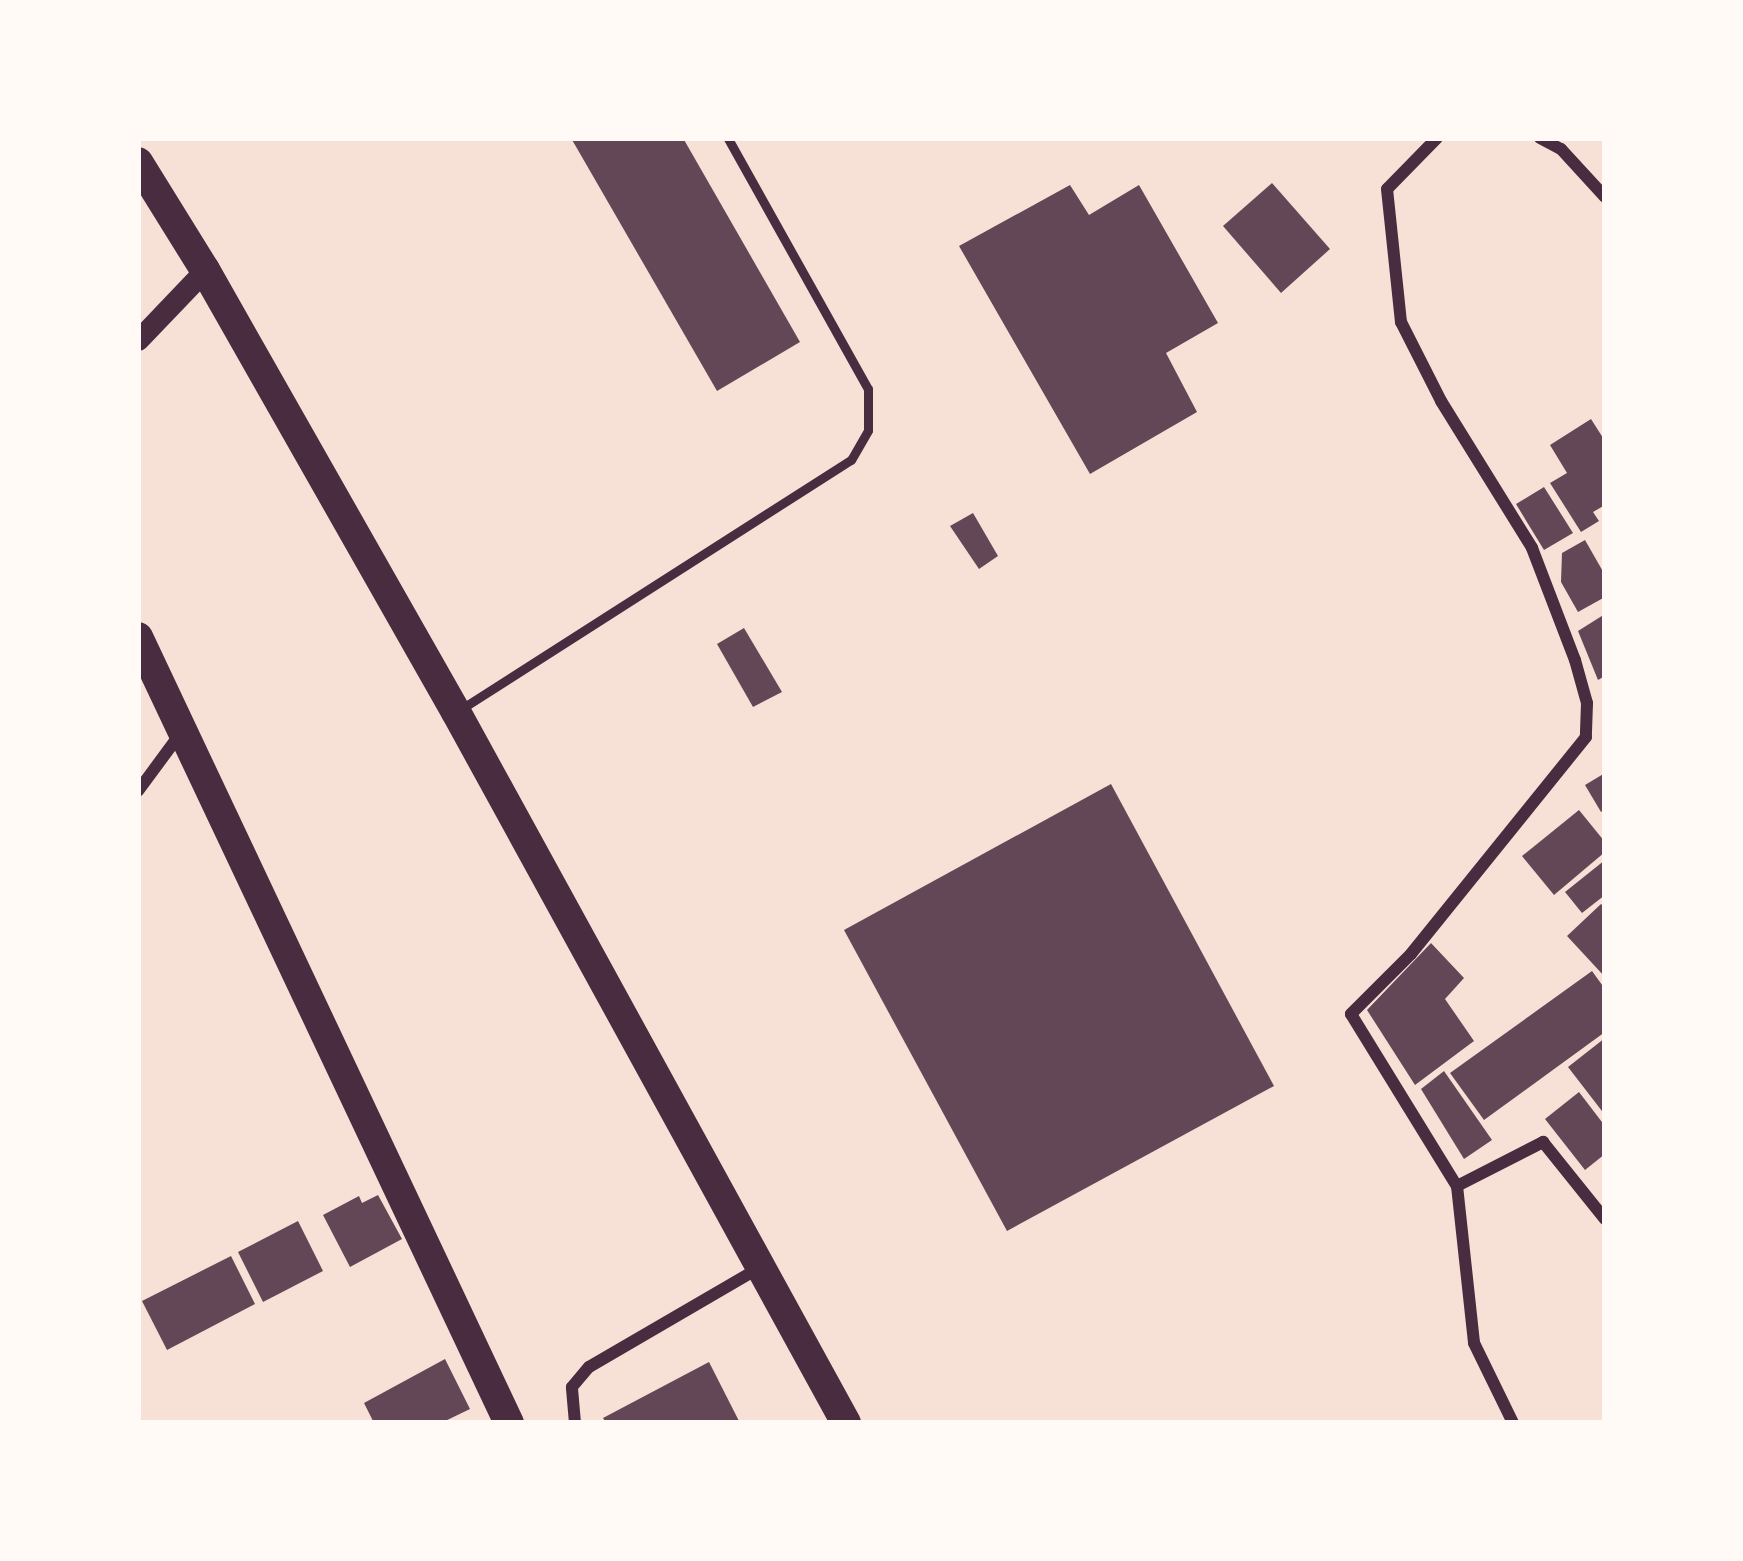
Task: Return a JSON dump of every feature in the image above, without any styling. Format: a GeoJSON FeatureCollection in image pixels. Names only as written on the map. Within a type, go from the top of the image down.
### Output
{"type":"FeatureCollection","features":[{"type":"Feature","properties":{"kind":"main road"},"geometry":{"type":"LineString","coordinates":[[138,162],[206,270],[456,712],[846,1423]]}},
{"type":"Feature","properties":{"kind":"main road"},"geometry":{"type":"LineString","coordinates":[[138,637],[508,1423]]}},
{"type":"Feature","properties":{"kind":"street"},"geometry":{"type":"LineString","coordinates":[[1437,138],[1387,189],[1402,322],[1441,401],[1532,548],[1575,660],[1587,703],[1586,737],[1411,954],[1351,1014],[1456,1186],[1474,1342],[1514,1423]]}},
{"type":"Feature","properties":{"kind":"street"},"geometry":{"type":"LineString","coordinates":[[1540,138],[1561,148],[1605,197]]}},
{"type":"Feature","properties":{"kind":"street"},"geometry":{"type":"LineString","coordinates":[[138,340],[206,270]]}},
{"type":"Feature","properties":{"kind":"street"},"geometry":{"type":"LineString","coordinates":[[138,791],[182,732]]}},
{"type":"Feature","properties":{"kind":"street"},"geometry":{"type":"LineString","coordinates":[[1456,1186],[1543,1142],[1605,1219]]}},
{"type":"Feature","properties":{"kind":"street"},"geometry":{"type":"LineString","coordinates":[[575,1423],[572,1387],[589,1367],[762,1267]]}},
{"type":"Feature","properties":{"kind":"lane"},"geometry":{"type":"LineString","coordinates":[[456,712],[851,460],[868,430],[868,389],[728,138]]}},
{"type":"Feature","properties":{"kind":"building"},"geometry":{"type":"Polygon","coordinates":[[[571,138],[683,138],[800,342],[717,391],[571,138]]]}},
{"type":"Feature","properties":{"kind":"building"},"geometry":{"type":"Polygon","coordinates":[[[1272,183],[1330,249],[1281,293],[1223,226],[1272,183]]]}},
{"type":"Feature","properties":{"kind":"building"},"geometry":{"type":"Polygon","coordinates":[[[1070,185],[1089,215],[1139,185],[1218,323],[1166,353],[1197,412],[1090,474],[959,246],[1070,185]]]}},
{"type":"Feature","properties":{"kind":"building"},"geometry":{"type":"Polygon","coordinates":[[[1591,419],[1605,441],[1605,505],[1593,512],[1599,521],[1581,532],[1550,483],[1567,473],[1550,445],[1591,419]]]}},
{"type":"Feature","properties":{"kind":"building"},"geometry":{"type":"Polygon","coordinates":[[[1544,487],[1573,533],[1544,550],[1516,504],[1544,487]]]}},
{"type":"Feature","properties":{"kind":"building"},"geometry":{"type":"Polygon","coordinates":[[[973,513],[998,556],[979,569],[950,526],[973,513]]]}},
{"type":"Feature","properties":{"kind":"building"},"geometry":{"type":"Polygon","coordinates":[[[1585,540],[1605,575],[1605,597],[1578,612],[1561,582],[1562,553],[1585,540]]]}},
{"type":"Feature","properties":{"kind":"building"},"geometry":{"type":"Polygon","coordinates":[[[1605,614],[1605,676],[1598,680],[1578,631],[1605,614]]]}},
{"type":"Feature","properties":{"kind":"building"},"geometry":{"type":"Polygon","coordinates":[[[744,628],[782,692],[753,707],[717,644],[744,628]]]}},
{"type":"Feature","properties":{"kind":"building"},"geometry":{"type":"Polygon","coordinates":[[[1605,773],[1605,809],[1601,812],[1585,785],[1605,773]]]}},
{"type":"Feature","properties":{"kind":"building"},"geometry":{"type":"Polygon","coordinates":[[[1111,784],[1274,1086],[1007,1231],[844,930],[1111,784]]]}},
{"type":"Feature","properties":{"kind":"building"},"geometry":{"type":"Polygon","coordinates":[[[1579,810],[1605,842],[1605,852],[1554,895],[1522,856],[1579,810]]]}},
{"type":"Feature","properties":{"kind":"building"},"geometry":{"type":"Polygon","coordinates":[[[1605,860],[1605,895],[1582,913],[1565,892],[1605,860]]]}},
{"type":"Feature","properties":{"kind":"building"},"geometry":{"type":"Polygon","coordinates":[[[1601,904],[1605,908],[1605,977],[1567,936],[1601,904]]]}},
{"type":"Feature","properties":{"kind":"building"},"geometry":{"type":"Polygon","coordinates":[[[1431,943],[1464,978],[1445,999],[1474,1041],[1415,1085],[1367,1010],[1431,943]]]}},
{"type":"Feature","properties":{"kind":"building"},"geometry":{"type":"Polygon","coordinates":[[[1592,971],[1605,989],[1605,1032],[1484,1120],[1450,1073],[1592,971]]]}},
{"type":"Feature","properties":{"kind":"building"},"geometry":{"type":"Polygon","coordinates":[[[1605,1038],[1605,1115],[1568,1067],[1605,1038]]]}},
{"type":"Feature","properties":{"kind":"building"},"geometry":{"type":"Polygon","coordinates":[[[1444,1071],[1492,1140],[1464,1159],[1421,1089],[1444,1071]]]}},
{"type":"Feature","properties":{"kind":"building"},"geometry":{"type":"Polygon","coordinates":[[[1579,1092],[1605,1126],[1605,1154],[1585,1170],[1545,1119],[1579,1092]]]}},
{"type":"Feature","properties":{"kind":"building"},"geometry":{"type":"Polygon","coordinates":[[[378,1195],[402,1239],[350,1267],[323,1215],[359,1196],[362,1203],[378,1195]]]}},
{"type":"Feature","properties":{"kind":"building"},"geometry":{"type":"Polygon","coordinates":[[[298,1221],[323,1271],[263,1302],[238,1252],[298,1221]]]}},
{"type":"Feature","properties":{"kind":"building"},"geometry":{"type":"Polygon","coordinates":[[[231,1256],[255,1304],[167,1350],[142,1301],[231,1256]]]}},
{"type":"Feature","properties":{"kind":"building"},"geometry":{"type":"Polygon","coordinates":[[[445,1359],[470,1409],[441,1423],[374,1423],[364,1403],[445,1359]]]}},
{"type":"Feature","properties":{"kind":"building"},"geometry":{"type":"Polygon","coordinates":[[[709,1362],[740,1423],[606,1423],[603,1418],[709,1362]]]}}]}
